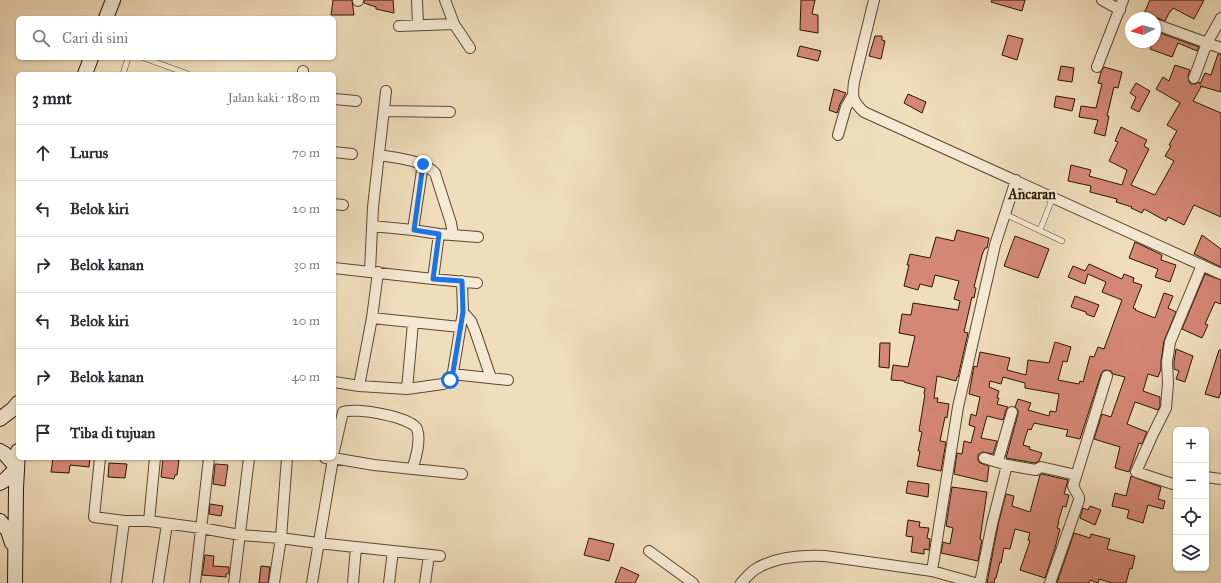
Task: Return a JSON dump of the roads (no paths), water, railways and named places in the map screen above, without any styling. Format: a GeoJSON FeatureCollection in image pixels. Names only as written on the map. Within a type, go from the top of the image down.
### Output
{"type":"FeatureCollection","features":[{"type":"Feature","properties":{"kind":"main road"},"geometry":{"type":"LineString","coordinates":[[107,16],[113,0]]}},
{"type":"Feature","properties":{"kind":"main road"},"geometry":{"type":"LineString","coordinates":[[86,72],[90,60]]}},
{"type":"Feature","properties":{"kind":"main road"},"geometry":{"type":"LineString","coordinates":[[0,420],[16,405]]}},
{"type":"Feature","properties":{"kind":"main road"},"geometry":{"type":"LineString","coordinates":[[0,451],[6,454],[16,468]]}},
{"type":"Feature","properties":{"kind":"main road"},"geometry":{"type":"LineString","coordinates":[[15,583],[14,550],[17,460]]}},
{"type":"Feature","properties":{"kind":"main road"},"geometry":{"type":"LineString","coordinates":[[0,483],[5,480],[16,468]]}},
{"type":"Feature","properties":{"kind":"main road"},"geometry":{"type":"LineString","coordinates":[[0,521],[8,531],[14,550]]}},
{"type":"Feature","properties":{"kind":"street"},"geometry":{"type":"LineString","coordinates":[[417,0],[418,25]]}},
{"type":"Feature","properties":{"kind":"street"},"geometry":{"type":"LineString","coordinates":[[445,0],[454,24],[470,48]]}},
{"type":"Feature","properties":{"kind":"street"},"geometry":{"type":"LineString","coordinates":[[838,135],[846,107],[852,95],[874,0]]}},
{"type":"Feature","properties":{"kind":"street"},"geometry":{"type":"LineString","coordinates":[[1097,67],[1121,5],[1102,0]]}},
{"type":"Feature","properties":{"kind":"street"},"geometry":{"type":"LineString","coordinates":[[1194,78],[1207,43],[1221,18]]}},
{"type":"Feature","properties":{"kind":"street"},"geometry":{"type":"LineString","coordinates":[[399,26],[454,24]]}},
{"type":"Feature","properties":{"kind":"street"},"geometry":{"type":"LineString","coordinates":[[1161,26],[1221,48]]}},
{"type":"Feature","properties":{"kind":"street"},"geometry":{"type":"LineString","coordinates":[[359,386],[372,318],[374,272],[372,226],[386,91]]}},
{"type":"Feature","properties":{"kind":"street"},"geometry":{"type":"LineString","coordinates":[[852,95],[856,105],[864,112],[1221,274]]}},
{"type":"Feature","properties":{"kind":"street"},"geometry":{"type":"LineString","coordinates":[[336,99],[356,101]]}},
{"type":"Feature","properties":{"kind":"street"},"geometry":{"type":"LineString","coordinates":[[384,111],[450,112]]}},
{"type":"Feature","properties":{"kind":"street"},"geometry":{"type":"LineString","coordinates":[[336,152],[352,154]]}},
{"type":"Feature","properties":{"kind":"street"},"geometry":{"type":"LineString","coordinates":[[380,155],[423,164],[435,173],[451,223],[453,235]]}},
{"type":"Feature","properties":{"kind":"street"},"geometry":{"type":"LineString","coordinates":[[414,230],[423,164]]}},
{"type":"Feature","properties":{"kind":"street"},"geometry":{"type":"LineString","coordinates":[[932,571],[958,407],[995,245],[1016,180]]}},
{"type":"Feature","properties":{"kind":"street"},"geometry":{"type":"LineString","coordinates":[[372,226],[478,237]]}},
{"type":"Feature","properties":{"kind":"street"},"geometry":{"type":"LineString","coordinates":[[433,279],[439,234]]}},
{"type":"Feature","properties":{"kind":"street"},"geometry":{"type":"LineString","coordinates":[[1173,484],[1136,472],[1166,408],[1168,383],[1167,362],[1170,342],[1202,266]]}},
{"type":"Feature","properties":{"kind":"street"},"geometry":{"type":"LineString","coordinates":[[336,268],[478,283]]}},
{"type":"Feature","properties":{"kind":"street"},"geometry":{"type":"LineString","coordinates":[[336,382],[359,386],[407,389],[443,384],[450,380],[452,378],[463,312],[462,281]]}},
{"type":"Feature","properties":{"kind":"street"},"geometry":{"type":"LineString","coordinates":[[463,312],[471,321],[490,378]]}},
{"type":"Feature","properties":{"kind":"street"},"geometry":{"type":"LineString","coordinates":[[372,318],[460,327]]}},
{"type":"Feature","properties":{"kind":"street"},"geometry":{"type":"LineString","coordinates":[[407,389],[413,323]]}},
{"type":"Feature","properties":{"kind":"street"},"geometry":{"type":"LineString","coordinates":[[452,374],[508,380]]}},
{"type":"Feature","properties":{"kind":"street"},"geometry":{"type":"LineString","coordinates":[[1050,583],[1079,500],[1073,486],[1107,376]]}},
{"type":"Feature","properties":{"kind":"street"},"geometry":{"type":"LineString","coordinates":[[336,438],[343,412],[351,410],[392,416],[414,425],[417,429],[418,436],[417,456],[412,469]]}},
{"type":"Feature","properties":{"kind":"street"},"geometry":{"type":"LineString","coordinates":[[980,583],[1012,412]]}},
{"type":"Feature","properties":{"kind":"street"},"geometry":{"type":"LineString","coordinates":[[336,457],[374,466],[462,474]]}},
{"type":"Feature","properties":{"kind":"street"},"geometry":{"type":"LineString","coordinates":[[984,458],[1036,470],[1041,468],[1076,475]]}},
{"type":"Feature","properties":{"kind":"street"},"geometry":{"type":"LineString","coordinates":[[100,460],[94,517],[124,521],[149,521],[240,535],[281,538],[440,556]]}},
{"type":"Feature","properties":{"kind":"street"},"geometry":{"type":"LineString","coordinates":[[149,521],[155,460]]}},
{"type":"Feature","properties":{"kind":"street"},"geometry":{"type":"LineString","coordinates":[[195,583],[209,460]]}},
{"type":"Feature","properties":{"kind":"street"},"geometry":{"type":"LineString","coordinates":[[234,583],[249,460]]}},
{"type":"Feature","properties":{"kind":"street"},"geometry":{"type":"LineString","coordinates":[[274,583],[281,538],[287,460]]}},
{"type":"Feature","properties":{"kind":"street"},"geometry":{"type":"LineString","coordinates":[[312,583],[330,460]]}},
{"type":"Feature","properties":{"kind":"street"},"geometry":{"type":"LineString","coordinates":[[1209,477],[1221,479]]}},
{"type":"Feature","properties":{"kind":"street"},"geometry":{"type":"LineString","coordinates":[[116,583],[124,521]]}},
{"type":"Feature","properties":{"kind":"street"},"geometry":{"type":"LineString","coordinates":[[158,583],[166,524]]}},
{"type":"Feature","properties":{"kind":"street"},"geometry":{"type":"LineString","coordinates":[[353,583],[356,547]]}},
{"type":"Feature","properties":{"kind":"street"},"geometry":{"type":"LineString","coordinates":[[389,583],[393,551]]}},
{"type":"Feature","properties":{"kind":"street"},"geometry":{"type":"LineString","coordinates":[[649,551],[694,583]]}},
{"type":"Feature","properties":{"kind":"street"},"geometry":{"type":"LineString","coordinates":[[425,583],[429,555]]}},
{"type":"Feature","properties":{"kind":"street"},"geometry":{"type":"LineString","coordinates":[[740,583],[754,570],[770,563],[789,558],[811,556],[824,556],[932,571],[975,583]]}},
{"type":"Feature","properties":{"kind":"lane"},"geometry":{"type":"LineString","coordinates":[[124,72],[127,60]]}},
{"type":"Feature","properties":{"kind":"lane"},"geometry":{"type":"LineString","coordinates":[[150,60],[182,72]]}},
{"type":"Feature","properties":{"kind":"lane"},"geometry":{"type":"LineString","coordinates":[[1040,230],[1053,197]]}},
{"type":"Feature","properties":{"kind":"lane"},"geometry":{"type":"LineString","coordinates":[[1005,214],[1062,241]]}},
{"type":"Feature","properties":{"kind":"district","name":"Ancaran"},"geometry":{"type":"Point","coordinates":[1032,194]}}]}
